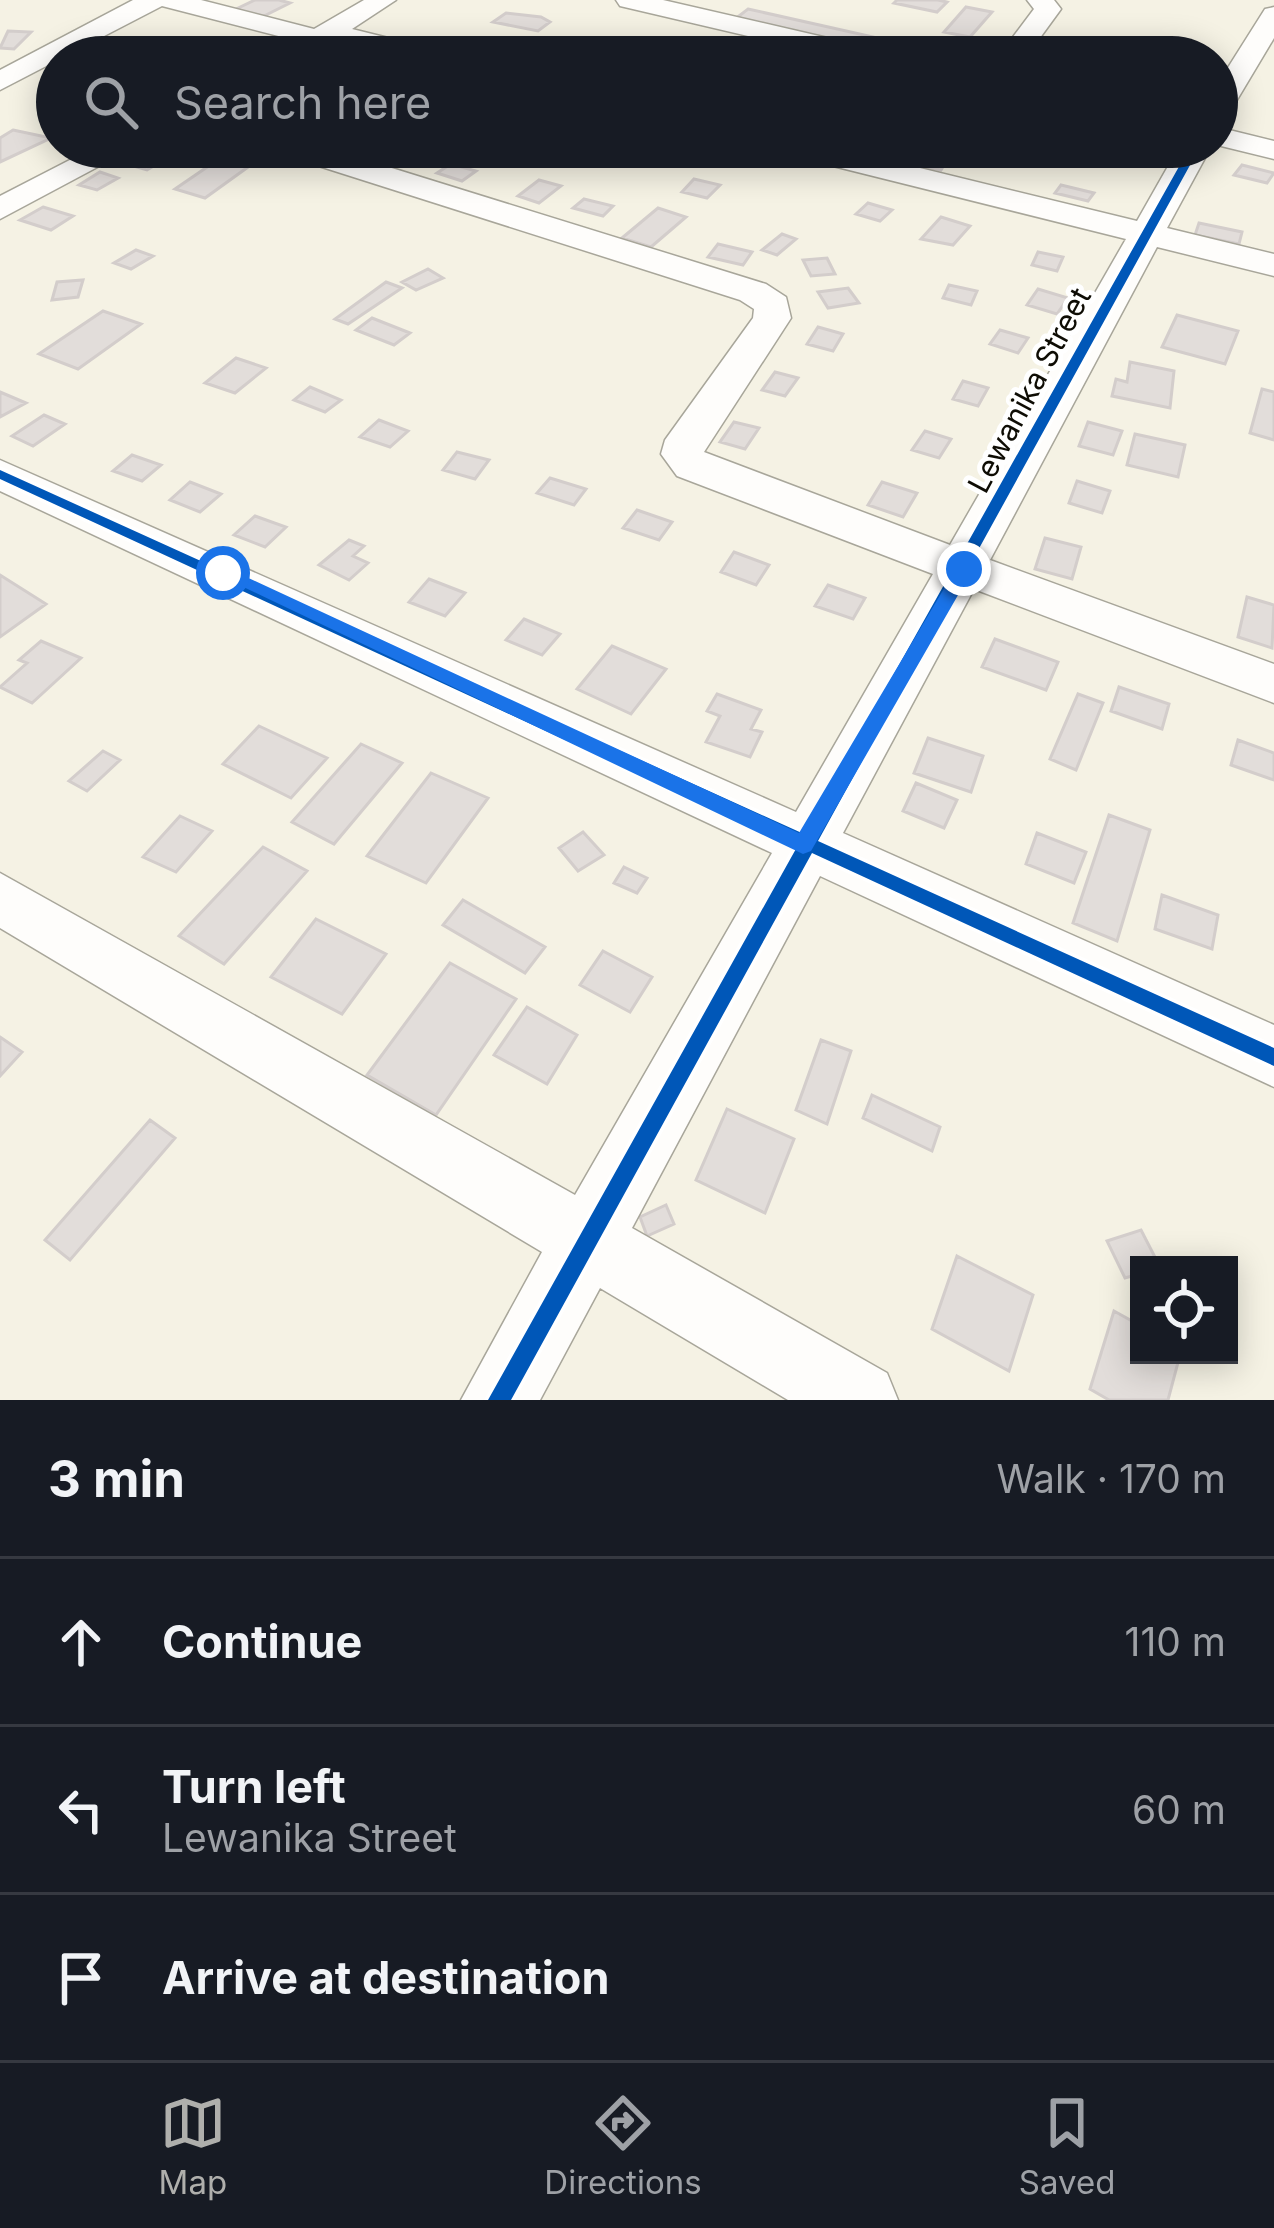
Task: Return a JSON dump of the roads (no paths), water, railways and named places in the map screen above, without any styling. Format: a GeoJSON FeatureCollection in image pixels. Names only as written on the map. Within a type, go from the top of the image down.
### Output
{"type":"FeatureCollection","features":[{"type":"Feature","properties":{"kind":"street"},"geometry":{"type":"LineString","coordinates":[[85,36],[153,0]]}},
{"type":"Feature","properties":{"kind":"street"},"geometry":{"type":"LineString","coordinates":[[170,0],[328,36]]}},
{"type":"Feature","properties":{"kind":"street"},"geometry":{"type":"LineString","coordinates":[[323,35],[382,0]]}},
{"type":"Feature","properties":{"kind":"street"},"geometry":{"type":"LineString","coordinates":[[629,0],[784,36]]}},
{"type":"Feature","properties":{"kind":"street"},"geometry":{"type":"LineString","coordinates":[[1028,36],[1048,9],[1040,0]]}},
{"type":"Feature","properties":{"kind":"street"},"geometry":{"type":"LineString","coordinates":[[1238,75],[1274,15]]}},
{"type":"Feature","properties":{"kind":"street"},"geometry":{"type":"LineString","coordinates":[[0,81],[36,62]]}},
{"type":"Feature","properties":{"kind":"street"},"geometry":{"type":"LineString","coordinates":[[1238,141],[1274,150]]}},
{"type":"Feature","properties":{"kind":"street"},"geometry":{"type":"LineString","coordinates":[[0,209],[79,168]]}},
{"type":"Feature","properties":{"kind":"street"},"geometry":{"type":"LineString","coordinates":[[359,168],[753,292],[772,304],[772,318],[682,454],[692,466],[1274,684]]}},
{"type":"Feature","properties":{"kind":"street"},"geometry":{"type":"LineString","coordinates":[[881,168],[1274,266]]}},
{"type":"Feature","properties":{"kind":"street","name":"Lewanika Street"},"geometry":{"type":"LineString","coordinates":[[499,1400],[1183,168]]}},
{"type":"Feature","properties":{"kind":"street"},"geometry":{"type":"LineString","coordinates":[[0,474],[1274,1057]]}},
{"type":"Feature","properties":{"kind":"street"},"geometry":{"type":"LineString","coordinates":[[0,898],[860,1400]]}}]}
